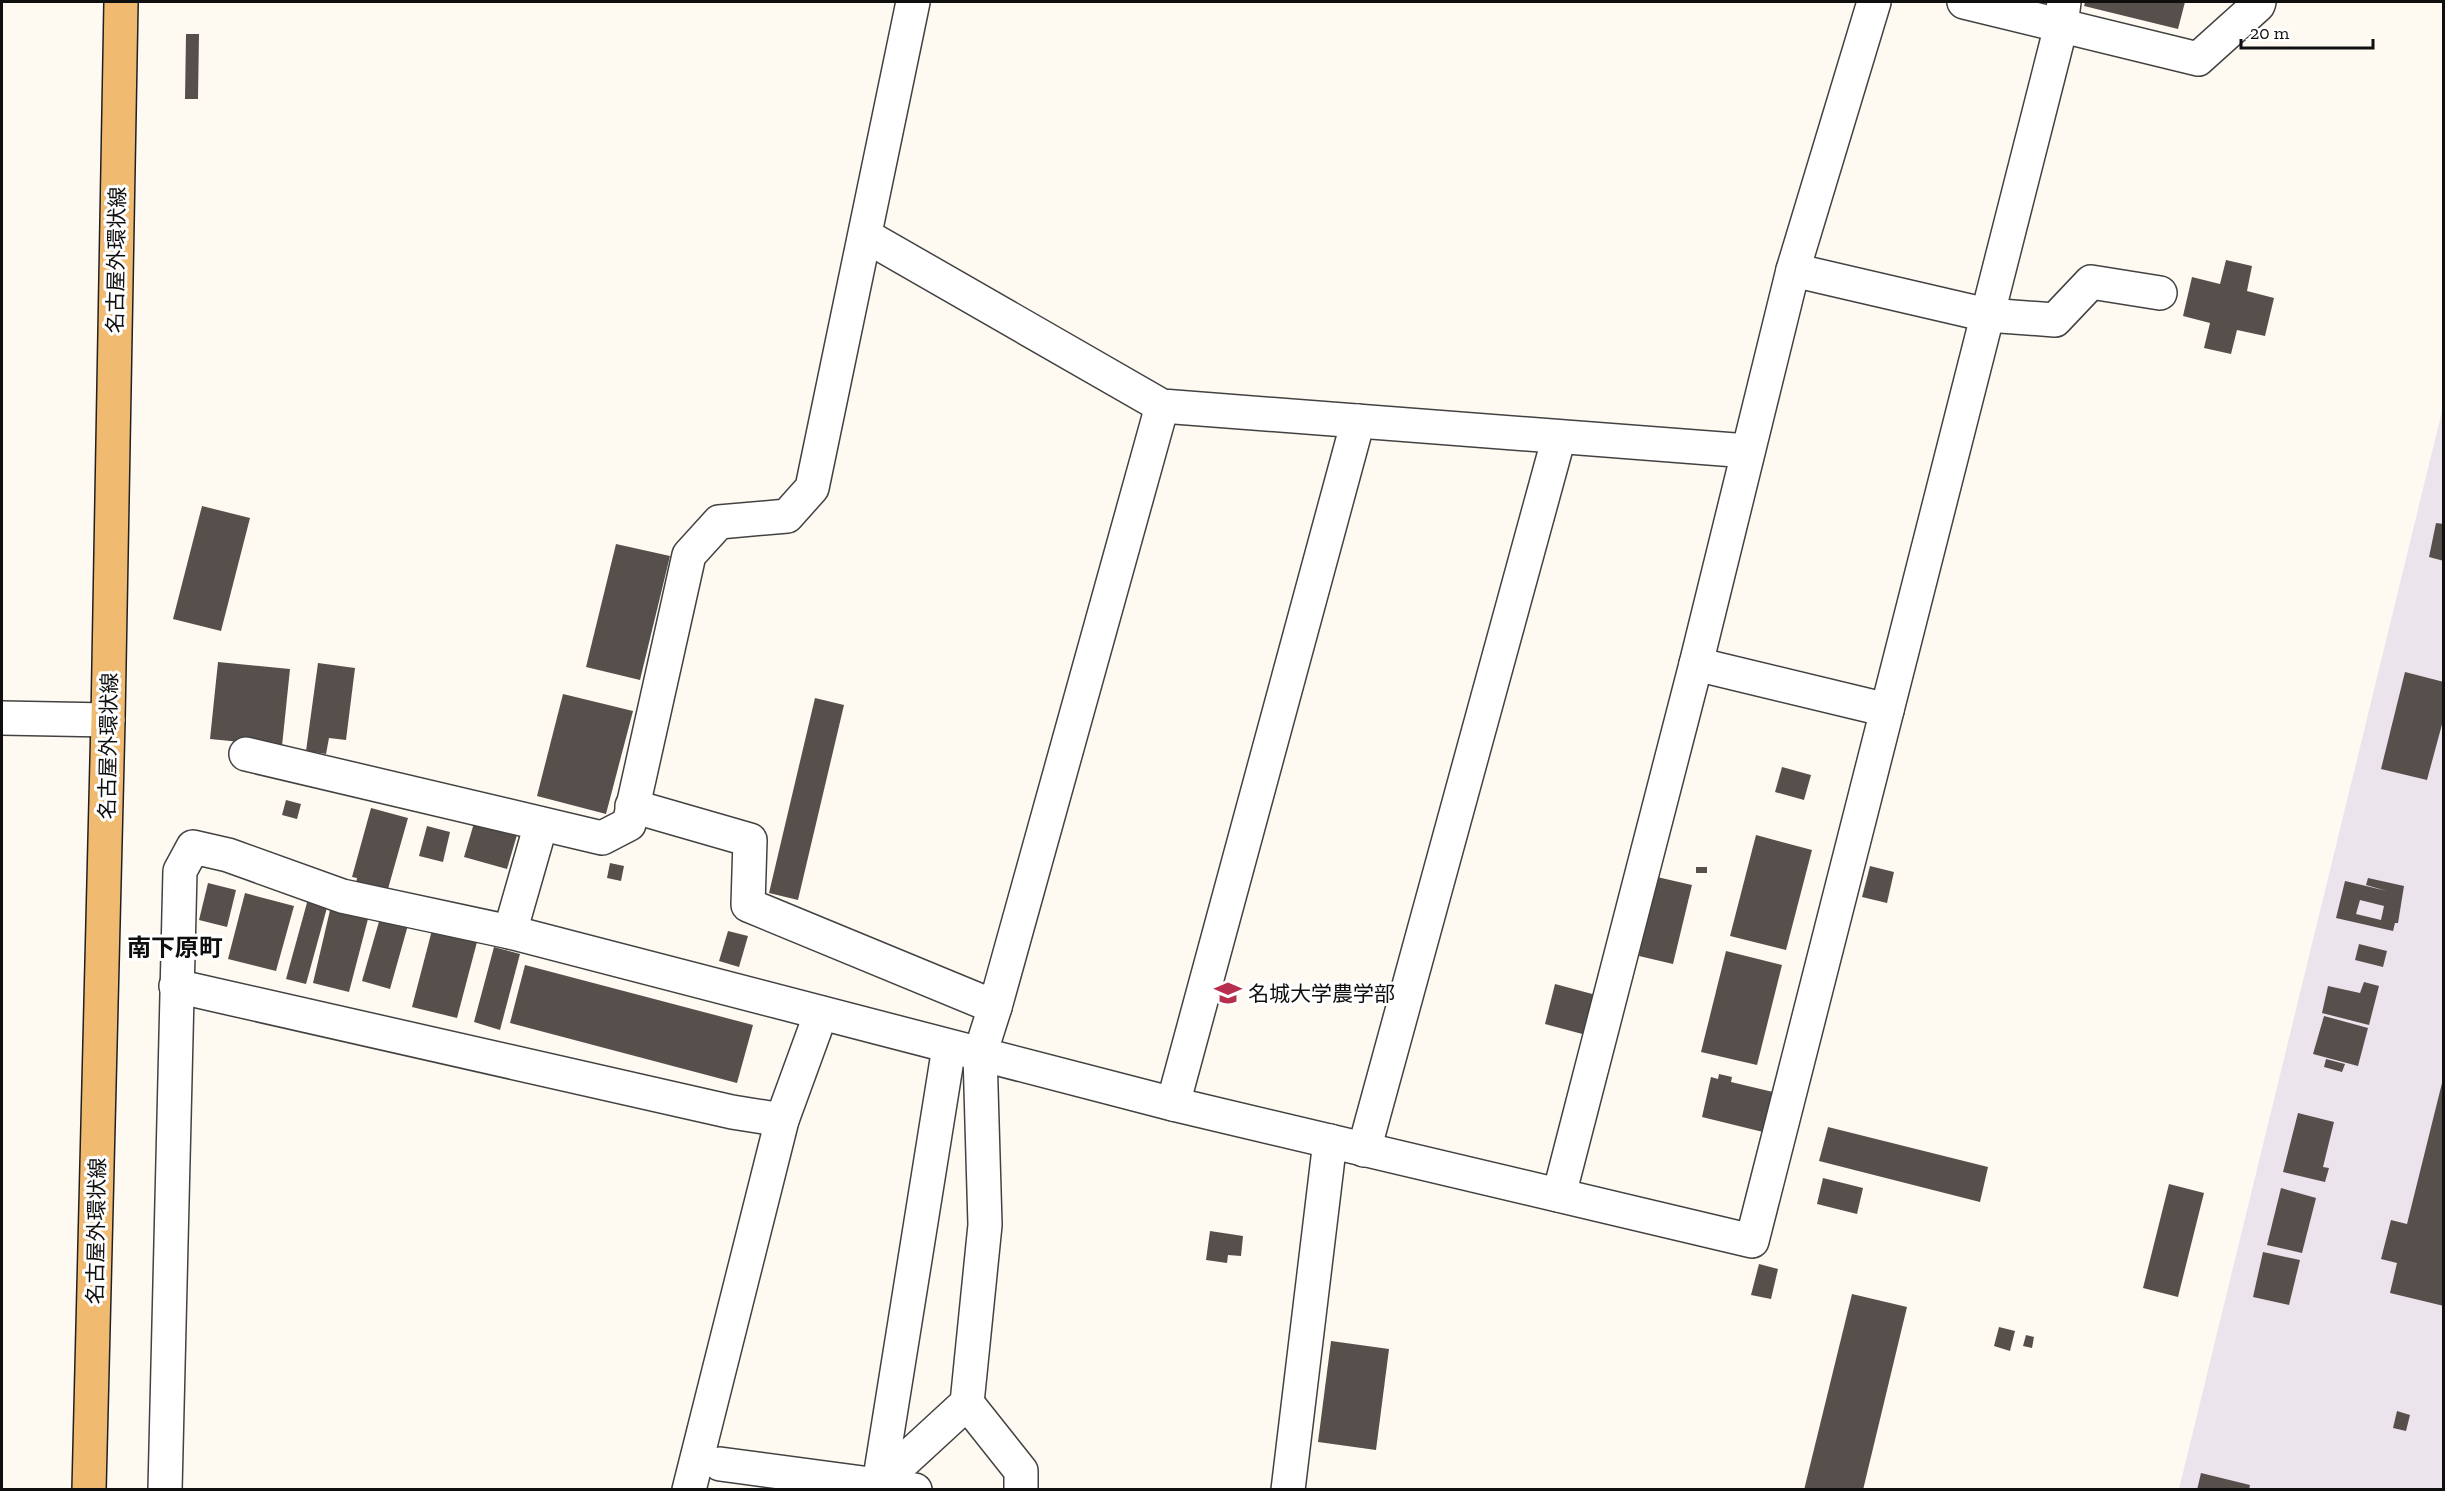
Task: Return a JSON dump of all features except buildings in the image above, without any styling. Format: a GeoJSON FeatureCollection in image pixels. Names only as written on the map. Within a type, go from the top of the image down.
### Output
{"type":"FeatureCollection","features":[{"type":"Feature","properties":{"kind":"main road","name":"名古屋外環状線"},"geometry":{"type":"LineString","coordinates":[[89,1490],[108,720],[121,2]]}},
{"type":"Feature","properties":{"kind":"street"},"geometry":{"type":"LineString","coordinates":[[246,754],[602,838],[629,824],[689,555],[719,522],[787,516],[812,488],[913,2]]}},
{"type":"Feature","properties":{"kind":"street"},"geometry":{"type":"LineString","coordinates":[[1558,1195],[1696,664],[1793,270],[1874,2]]}},
{"type":"Feature","properties":{"kind":"street"},"geometry":{"type":"LineString","coordinates":[[1964,2],[2063,14],[2198,59],[2259,2]]}},
{"type":"Feature","properties":{"kind":"street"},"geometry":{"type":"LineString","coordinates":[[165,1490],[180,871],[193,847],[228,855],[342,896],[510,932],[1173,1104],[1752,1241],[2063,14]]}},
{"type":"Feature","properties":{"kind":"street"},"geometry":{"type":"LineString","coordinates":[[866,236],[1162,406],[1748,451]]}},
{"type":"Feature","properties":{"kind":"street"},"geometry":{"type":"LineString","coordinates":[[1793,270],[1988,315],[2055,320],[2091,282],[2160,293]]}},
{"type":"Feature","properties":{"kind":"street"},"geometry":{"type":"LineString","coordinates":[[880,1487],[964,1050],[995,1007],[1162,406]]}},
{"type":"Feature","properties":{"kind":"street"},"geometry":{"type":"LineString","coordinates":[[1173,1104],[1358,421]]}},
{"type":"Feature","properties":{"kind":"street"},"geometry":{"type":"LineString","coordinates":[[1364,1150],[1559,437]]}},
{"type":"Feature","properties":{"kind":"street"},"geometry":{"type":"LineString","coordinates":[[1696,664],[1887,710]]}},
{"type":"Feature","properties":{"kind":"street"},"geometry":{"type":"LineString","coordinates":[[2,718],[108,720]]}},
{"type":"Feature","properties":{"kind":"street"},"geometry":{"type":"LineString","coordinates":[[632,806],[750,840],[748,905],[995,1007]]}},
{"type":"Feature","properties":{"kind":"street"},"geometry":{"type":"LineString","coordinates":[[510,932],[541,824]]}},
{"type":"Feature","properties":{"kind":"street"},"geometry":{"type":"LineString","coordinates":[[176,986],[721,1109],[782,1120]]}},
{"type":"Feature","properties":{"kind":"street"},"geometry":{"type":"LineString","coordinates":[[689,1490],[782,1120],[821,1013]]}},
{"type":"Feature","properties":{"kind":"street"},"geometry":{"type":"LineString","coordinates":[[880,1487],[967,1403],[985,1225],[964,1050]]}},
{"type":"Feature","properties":{"kind":"street"},"geometry":{"type":"LineString","coordinates":[[1288,1490],[1330,1141]]}},
{"type":"Feature","properties":{"kind":"street"},"geometry":{"type":"LineString","coordinates":[[967,1403],[1021,1471],[1021,1490]]}},
{"type":"Feature","properties":{"kind":"street"},"geometry":{"type":"LineString","coordinates":[[720,1464],[915,1490]]}},
{"type":"Feature","properties":{"kind":"shaded area"},"geometry":{"type":"Polygon","coordinates":[[[2443,407],[2443,1489],[2179,1489],[2443,407]]]}},
{"type":"Feature","properties":{"kind":"place","name":"名城大学農学部"},"geometry":{"type":"Point","coordinates":[1228,993]}},
{"type":"Feature","properties":{"kind":"district","name":"南下原町"},"geometry":{"type":"Point","coordinates":[175,947]}}]}
